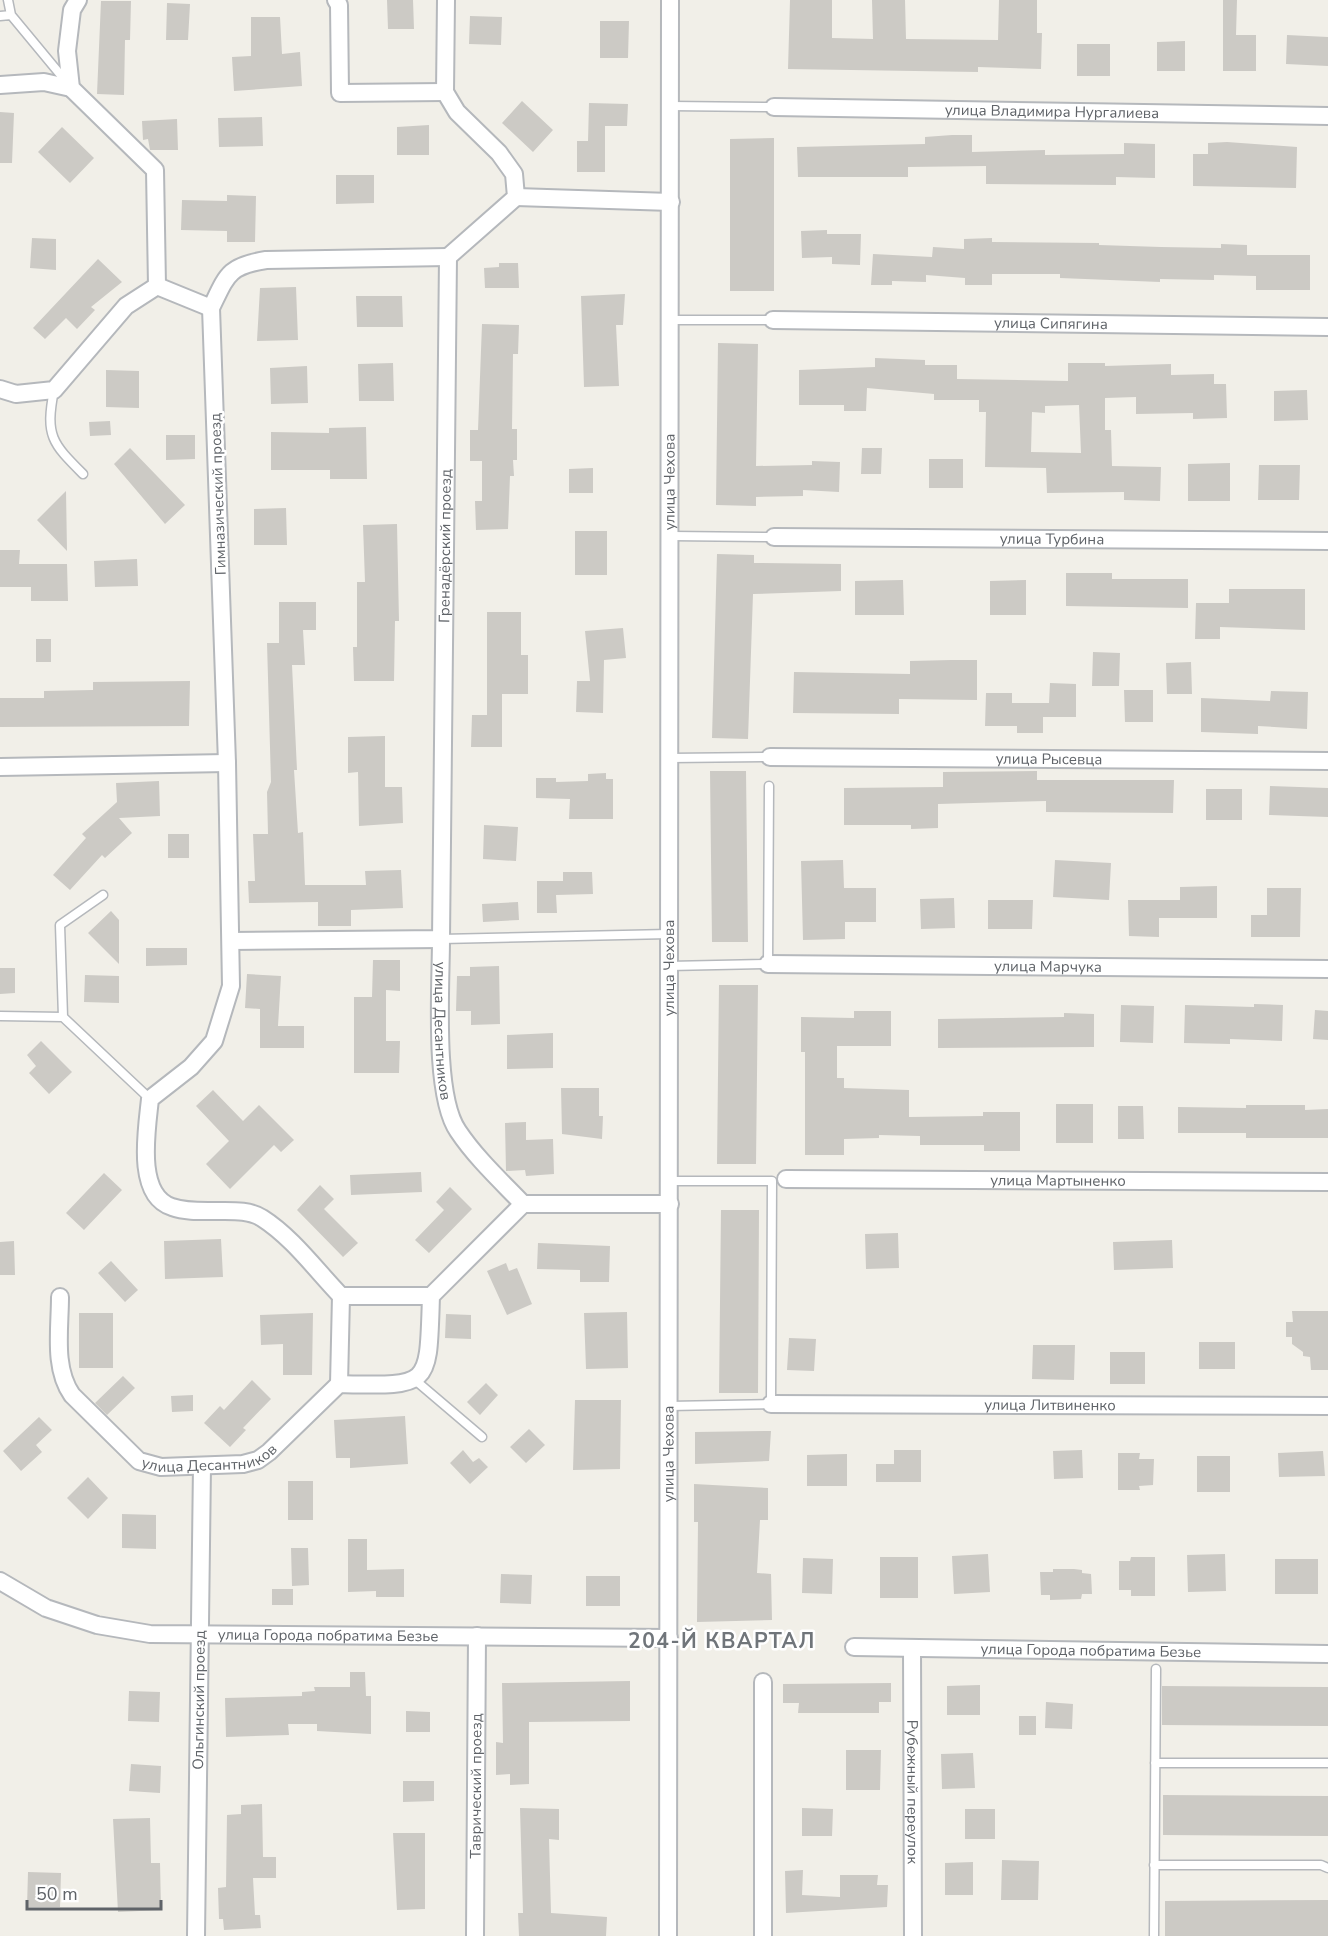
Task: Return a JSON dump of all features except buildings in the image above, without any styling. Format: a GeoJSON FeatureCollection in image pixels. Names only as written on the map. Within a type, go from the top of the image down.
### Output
{"type":"FeatureCollection","features":[{"type":"Feature","properties":{"kind":"street"},"geometry":{"type":"LineString","coordinates":[[71,87],[67,51],[72,10],[78,0]]}},
{"type":"Feature","properties":{"kind":"street"},"geometry":{"type":"LineString","coordinates":[[336,0],[339,5],[340,93],[445,92]]}},
{"type":"Feature","properties":{"kind":"street"},"geometry":{"type":"LineString","coordinates":[[446,0],[445,92],[457,112],[500,153],[514,174],[516,197]]}},
{"type":"Feature","properties":{"kind":"street","name":"улица Чехова"},"geometry":{"type":"LineString","coordinates":[[668,1936],[670,0]]}},
{"type":"Feature","properties":{"kind":"street"},"geometry":{"type":"LineString","coordinates":[[0,85],[44,82],[71,87],[155,170],[157,286]]}},
{"type":"Feature","properties":{"kind":"street","name":"улица Владимира Нургалиева"},"geometry":{"type":"LineString","coordinates":[[774,107],[1328,116]]}},
{"type":"Feature","properties":{"kind":"street"},"geometry":{"type":"LineString","coordinates":[[448,257],[516,197],[671,202]]}},
{"type":"Feature","properties":{"kind":"street","name":"Гимназический проезд"},"geometry":{"type":"LineString","coordinates":[[231,941],[211,308],[225,279],[242,264],[266,260],[448,257]]}},
{"type":"Feature","properties":{"kind":"street","name":"Гренадёрский проезд"},"geometry":{"type":"LineString","coordinates":[[441,939],[448,257]]}},
{"type":"Feature","properties":{"kind":"street"},"geometry":{"type":"LineString","coordinates":[[157,286],[211,308]]}},
{"type":"Feature","properties":{"kind":"street"},"geometry":{"type":"LineString","coordinates":[[0,389],[16,394],[54,390],[126,306],[157,286]]}},
{"type":"Feature","properties":{"kind":"street","name":"улица Сипягина"},"geometry":{"type":"LineString","coordinates":[[773,321],[1328,327]]}},
{"type":"Feature","properties":{"kind":"street","name":"улица Турбина"},"geometry":{"type":"LineString","coordinates":[[774,537],[1328,541]]}},
{"type":"Feature","properties":{"kind":"street","name":"улица Рысевца"},"geometry":{"type":"LineString","coordinates":[[770,757],[1328,761]]}},
{"type":"Feature","properties":{"kind":"street"},"geometry":{"type":"LineString","coordinates":[[0,767],[227,763]]}},
{"type":"Feature","properties":{"kind":"street"},"geometry":{"type":"LineString","coordinates":[[431,1296],[340,1296],[261,1217],[241,1211],[185,1210],[170,1207],[156,1198],[147,1180],[147,1130],[150,1099],[191,1067],[214,1041],[231,986],[231,941],[441,939]]}},
{"type":"Feature","properties":{"kind":"street","name":"улица Десантников"},"geometry":{"type":"LineString","coordinates":[[441,939],[442,1062],[446,1100],[456,1130],[522,1204]]}},
{"type":"Feature","properties":{"kind":"street","name":"улица Марчука"},"geometry":{"type":"LineString","coordinates":[[768,964],[1328,969]]}},
{"type":"Feature","properties":{"kind":"street","name":"улица Мартыненко"},"geometry":{"type":"LineString","coordinates":[[786,1179],[1328,1182]]}},
{"type":"Feature","properties":{"kind":"street"},"geometry":{"type":"LineString","coordinates":[[340,1296],[339,1384],[399,1385],[415,1380],[424,1370],[429,1356],[431,1296],[522,1204],[670,1203]]}},
{"type":"Feature","properties":{"kind":"street","name":"улица Десантников"},"geometry":{"type":"LineString","coordinates":[[60,1297],[63,1383],[72,1395],[139,1461],[161,1467],[243,1464],[258,1460],[339,1384]]}},
{"type":"Feature","properties":{"kind":"street","name":"улица Литвиненко"},"geometry":{"type":"LineString","coordinates":[[771,1404],[1328,1406]]}},
{"type":"Feature","properties":{"kind":"street","name":"Ольгинский проезд"},"geometry":{"type":"LineString","coordinates":[[196,1936],[202,1466]]}},
{"type":"Feature","properties":{"kind":"street","name":"улица Города побратима Безье"},"geometry":{"type":"LineString","coordinates":[[0,1581],[46,1608],[97,1625],[150,1634],[669,1638]]}},
{"type":"Feature","properties":{"kind":"street","name":"Таврический проезд"},"geometry":{"type":"LineString","coordinates":[[474,1936],[477,1636]]}},
{"type":"Feature","properties":{"kind":"street","name":"улица Города побратима Безье"},"geometry":{"type":"LineString","coordinates":[[854,1647],[1328,1654]]}},
{"type":"Feature","properties":{"kind":"street","name":"Рубежный переулок"},"geometry":{"type":"LineString","coordinates":[[912,1648],[913,1936]]}},
{"type":"Feature","properties":{"kind":"street"},"geometry":{"type":"LineString","coordinates":[[763,1682],[763,1936]]}},
{"type":"Feature","properties":{"kind":"lane"},"geometry":{"type":"LineString","coordinates":[[8,0],[11,15],[71,87]]}},
{"type":"Feature","properties":{"kind":"lane"},"geometry":{"type":"LineString","coordinates":[[0,16],[11,15]]}},
{"type":"Feature","properties":{"kind":"lane"},"geometry":{"type":"LineString","coordinates":[[670,106],[774,107]]}},
{"type":"Feature","properties":{"kind":"lane"},"geometry":{"type":"LineString","coordinates":[[671,320],[773,321]]}},
{"type":"Feature","properties":{"kind":"lane"},"geometry":{"type":"LineString","coordinates":[[54,390],[49,417],[55,446],[83,474]]}},
{"type":"Feature","properties":{"kind":"lane"},"geometry":{"type":"LineString","coordinates":[[671,536],[774,537]]}},
{"type":"Feature","properties":{"kind":"lane"},"geometry":{"type":"LineString","coordinates":[[670,758],[770,757]]}},
{"type":"Feature","properties":{"kind":"lane"},"geometry":{"type":"LineString","coordinates":[[669,966],[768,964],[769,786]]}},
{"type":"Feature","properties":{"kind":"lane"},"geometry":{"type":"LineString","coordinates":[[63,1017],[60,925],[103,895]]}},
{"type":"Feature","properties":{"kind":"lane"},"geometry":{"type":"LineString","coordinates":[[441,939],[669,934]]}},
{"type":"Feature","properties":{"kind":"lane"},"geometry":{"type":"LineString","coordinates":[[0,1016],[63,1017],[150,1099]]}},
{"type":"Feature","properties":{"kind":"lane"},"geometry":{"type":"LineString","coordinates":[[669,1406],[771,1404],[772,1181],[670,1180]]}},
{"type":"Feature","properties":{"kind":"lane"},"geometry":{"type":"LineString","coordinates":[[415,1380],[482,1437]]}},
{"type":"Feature","properties":{"kind":"lane"},"geometry":{"type":"LineString","coordinates":[[1154,1936],[1156,1669]]}},
{"type":"Feature","properties":{"kind":"lane"},"geometry":{"type":"LineString","coordinates":[[1155,1763],[1328,1763]]}},
{"type":"Feature","properties":{"kind":"lane"},"geometry":{"type":"LineString","coordinates":[[1154,1865],[1321,1865],[1328,1868]]}},
{"type":"Feature","properties":{"kind":"district","name":"204-Й КВАРТАЛ"},"geometry":{"type":"Point","coordinates":[722,1641]}}]}
